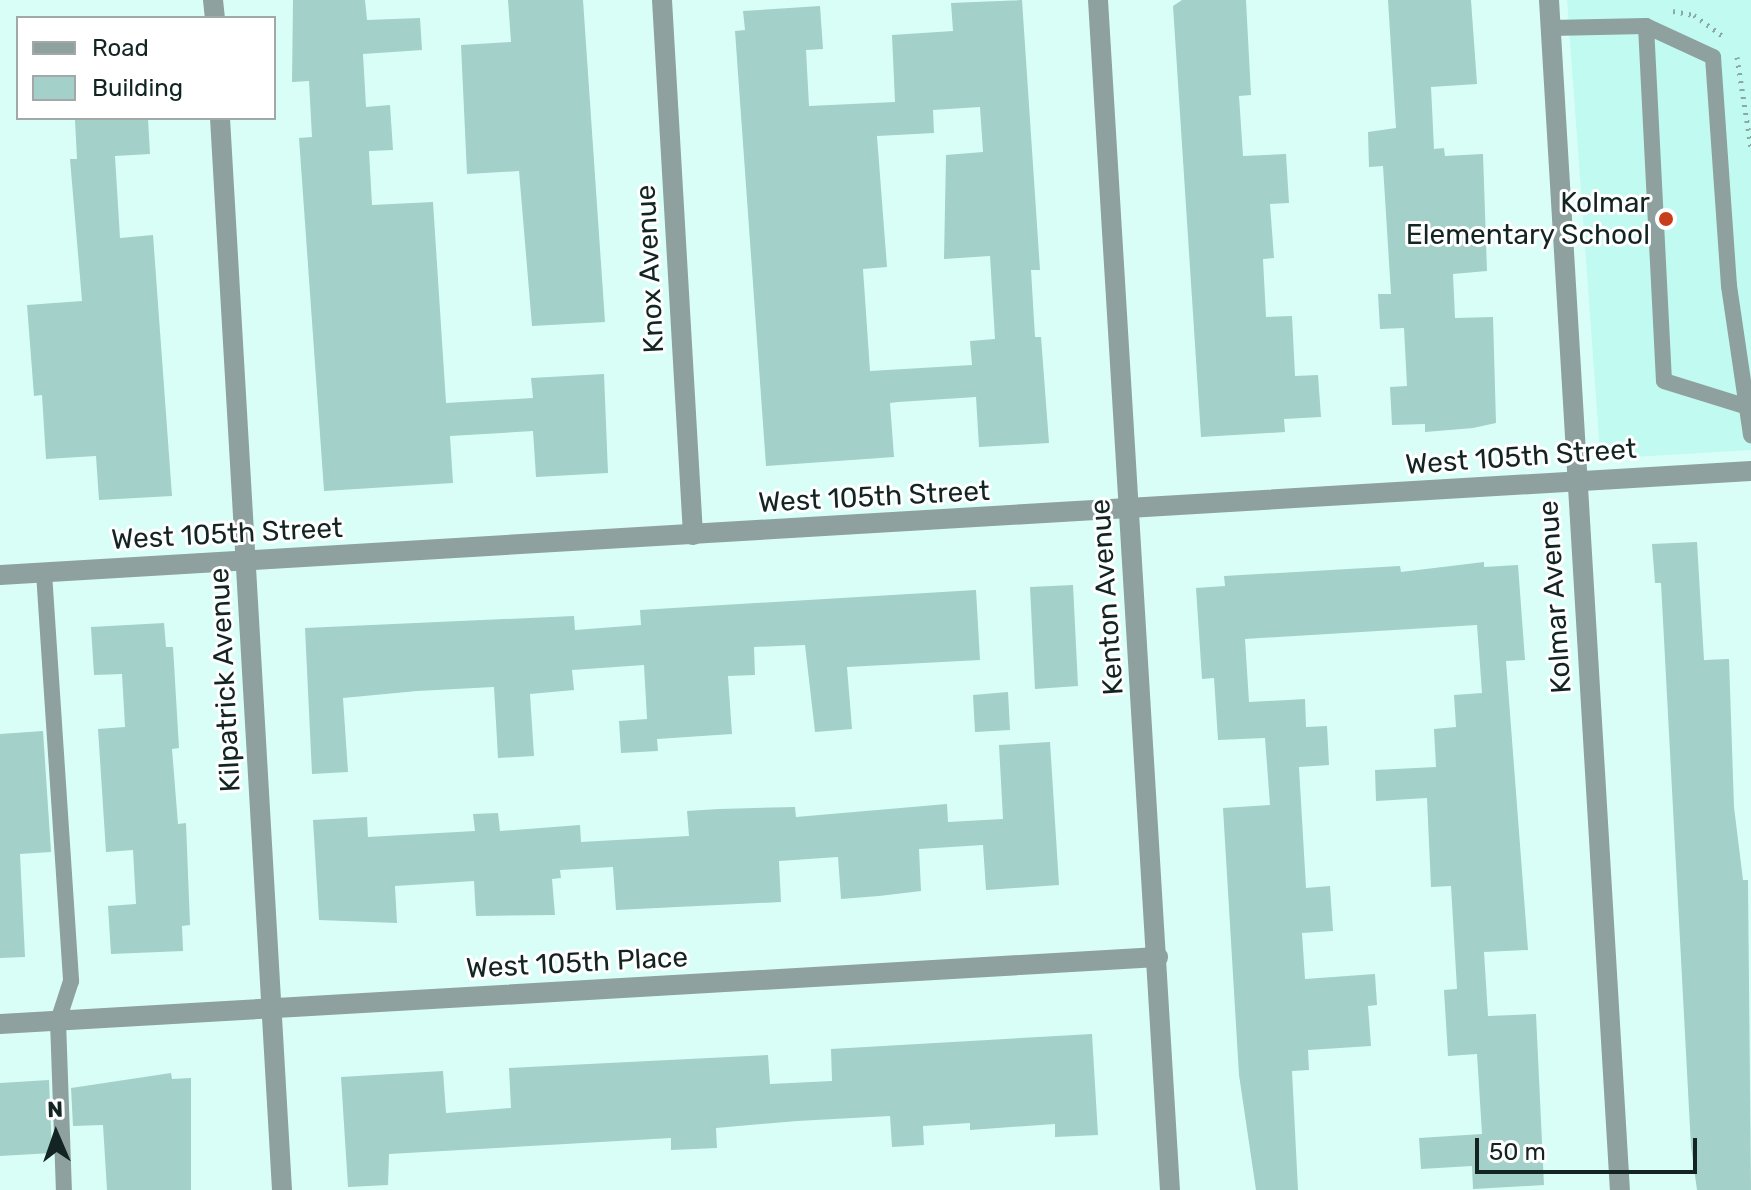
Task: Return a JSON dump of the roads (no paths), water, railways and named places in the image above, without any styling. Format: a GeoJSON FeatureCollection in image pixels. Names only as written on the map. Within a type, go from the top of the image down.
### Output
{"type":"FeatureCollection","features":[{"type":"Feature","properties":{"kind":"street","name":"Knox Avenue"},"geometry":{"type":"LineString","coordinates":[[662,0],[693,535]]}},
{"type":"Feature","properties":{"kind":"street","name":"Kenton Avenue"},"geometry":{"type":"LineString","coordinates":[[1098,0],[1170,1190]]}},
{"type":"Feature","properties":{"kind":"street","name":"Kolmar Avenue"},"geometry":{"type":"LineString","coordinates":[[1549,0],[1620,1190]]}},
{"type":"Feature","properties":{"kind":"street","name":"Kilpatrick Avenue"},"geometry":{"type":"LineString","coordinates":[[220,120],[282,1190]]}},
{"type":"Feature","properties":{"kind":"street","name":"West 105th Street"},"geometry":{"type":"LineString","coordinates":[[0,575],[1751,471]]}},
{"type":"Feature","properties":{"kind":"street","name":"West 105th Place"},"geometry":{"type":"LineString","coordinates":[[0,1024],[1158,957]]}},
{"type":"Feature","properties":{"kind":"lane"},"geometry":{"type":"LineString","coordinates":[[1646,26],[1664,381],[1748,407]]}},
{"type":"Feature","properties":{"kind":"lane"},"geometry":{"type":"LineString","coordinates":[[1551,28],[1646,26],[1713,57],[1729,286],[1751,435]]}},
{"type":"Feature","properties":{"kind":"lane"},"geometry":{"type":"LineString","coordinates":[[44,573],[71,981],[58,1021],[64,1190]]}},
{"type":"Feature","properties":{"kind":"place","name":"Kolmar Elementary School"},"geometry":{"type":"Point","coordinates":[1666,219]}}]}
